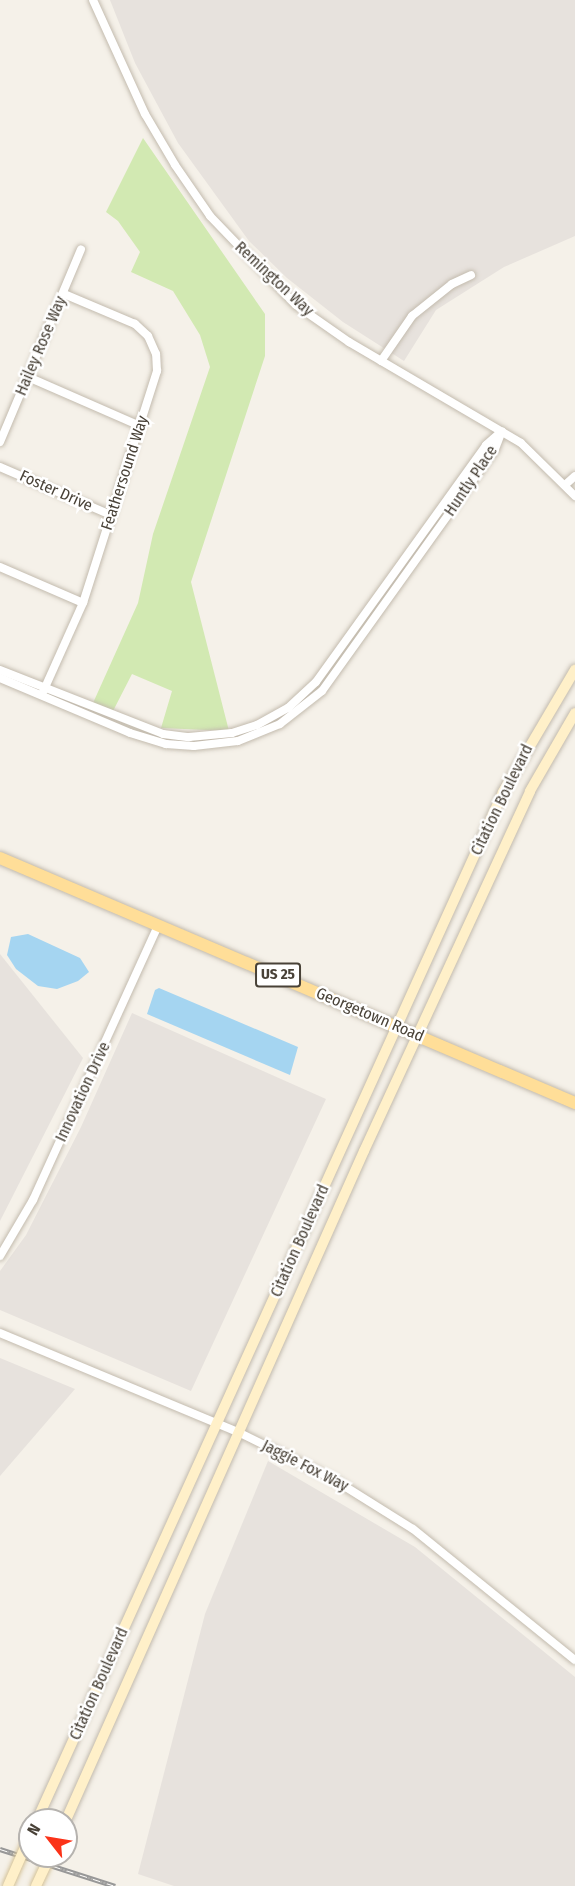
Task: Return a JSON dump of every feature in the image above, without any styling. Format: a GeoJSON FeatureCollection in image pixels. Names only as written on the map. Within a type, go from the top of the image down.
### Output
{"type":"FeatureCollection","features":[{"type":"Feature","properties":{"kind":"main road","name":"Citation Boulevard"},"geometry":{"type":"LineString","coordinates":[[43,1808],[503,792],[575,670]]}},
{"type":"Feature","properties":{"kind":"main road","name":"Citation Boulevard"},"geometry":{"type":"LineString","coordinates":[[71,1808],[417,1036],[530,791],[575,713]]}},
{"type":"Feature","properties":{"kind":"main road","name":"Georgetown Road"},"geometry":{"type":"LineString","coordinates":[[0,858],[575,1103]]}},
{"type":"Feature","properties":{"kind":"main road"},"geometry":{"type":"LineString","coordinates":[[8,1886],[18,1863]]}},
{"type":"Feature","properties":{"kind":"main road"},"geometry":{"type":"LineString","coordinates":[[36,1886],[44,1868]]}},
{"type":"Feature","properties":{"kind":"street","name":"Remington Way"},"geometry":{"type":"LineString","coordinates":[[93,0],[144,114],[210,216],[296,304],[381,361],[502,431],[539,458],[575,496]]}},
{"type":"Feature","properties":{"kind":"street","name":"Hailey Rose Way"},"geometry":{"type":"LineString","coordinates":[[0,442],[81,249]]}},
{"type":"Feature","properties":{"kind":"street"},"geometry":{"type":"LineString","coordinates":[[381,361],[412,316],[452,284],[471,275]]}},
{"type":"Feature","properties":{"kind":"street","name":"Feathersound Way"},"geometry":{"type":"LineString","coordinates":[[43,692],[83,603],[157,371],[156,354],[148,336],[135,324],[64,294]]}},
{"type":"Feature","properties":{"kind":"street"},"geometry":{"type":"LineString","coordinates":[[28,377],[140,426]]}},
{"type":"Feature","properties":{"kind":"street","name":"Huntly Place"},"geometry":{"type":"LineString","coordinates":[[0,670],[43,692],[166,744],[194,746],[238,741],[280,724],[322,691],[495,449],[502,431]]}},
{"type":"Feature","properties":{"kind":"street","name":"Foster Drive"},"geometry":{"type":"LineString","coordinates":[[0,467],[111,515]]}},
{"type":"Feature","properties":{"kind":"street"},"geometry":{"type":"LineString","coordinates":[[565,485],[575,477]]}},
{"type":"Feature","properties":{"kind":"street"},"geometry":{"type":"LineString","coordinates":[[0,567],[83,603]]}},
{"type":"Feature","properties":{"kind":"street","name":"Huntly Place"},"geometry":{"type":"LineString","coordinates":[[0,678],[43,692]]}},
{"type":"Feature","properties":{"kind":"street","name":"Innovation Drive"},"geometry":{"type":"LineString","coordinates":[[0,1256],[33,1200],[159,924]]}},
{"type":"Feature","properties":{"kind":"street","name":"Jaggie Fox Way"},"geometry":{"type":"LineString","coordinates":[[0,1333],[240,1434],[310,1467],[386,1511],[575,1660]]}},
{"type":"Feature","properties":{"kind":"shaded area"},"geometry":{"type":"Polygon","coordinates":[[[110,0],[575,0],[575,236],[504,267],[436,310],[404,361],[343,322],[287,278],[249,241],[178,143],[135,63],[110,0]]]}},
{"type":"Feature","properties":{"kind":"shaded area"},"geometry":{"type":"Polygon","coordinates":[[[0,954],[83,1058],[0,1221],[0,954]]]}},
{"type":"Feature","properties":{"kind":"shaded area"},"geometry":{"type":"Polygon","coordinates":[[[132,1013],[326,1099],[191,1391],[0,1310],[0,1271],[26,1235],[81,1127],[132,1013]]]}},
{"type":"Feature","properties":{"kind":"shaded area"},"geometry":{"type":"Polygon","coordinates":[[[0,1358],[75,1389],[0,1476],[0,1358]]]}},
{"type":"Feature","properties":{"kind":"shaded area"},"geometry":{"type":"Polygon","coordinates":[[[268,1461],[415,1547],[575,1677],[575,1886],[174,1886],[138,1874],[205,1614],[268,1461]]]}},
{"type":"Feature","properties":{"kind":"green space"},"geometry":{"type":"Polygon","coordinates":[[[143,138],[265,314],[265,356],[191,582],[229,731],[161,728],[172,691],[132,674],[113,711],[93,703],[138,603],[153,534],[210,367],[200,335],[173,291],[131,272],[140,252],[118,221],[106,212],[143,138]]]}},
{"type":"Feature","properties":{"kind":"water"},"geometry":{"type":"Polygon","coordinates":[[[28,934],[80,958],[89,972],[78,981],[57,989],[38,986],[16,969],[7,955],[11,937],[28,934]]]}},
{"type":"Feature","properties":{"kind":"water"},"geometry":{"type":"Polygon","coordinates":[[[159,988],[298,1047],[290,1075],[147,1014],[155,990],[159,988]]]}},
{"type":"Feature","properties":{"kind":"railway"},"geometry":{"type":"LineString","coordinates":[[0,1849],[115,1886]]}}]}
